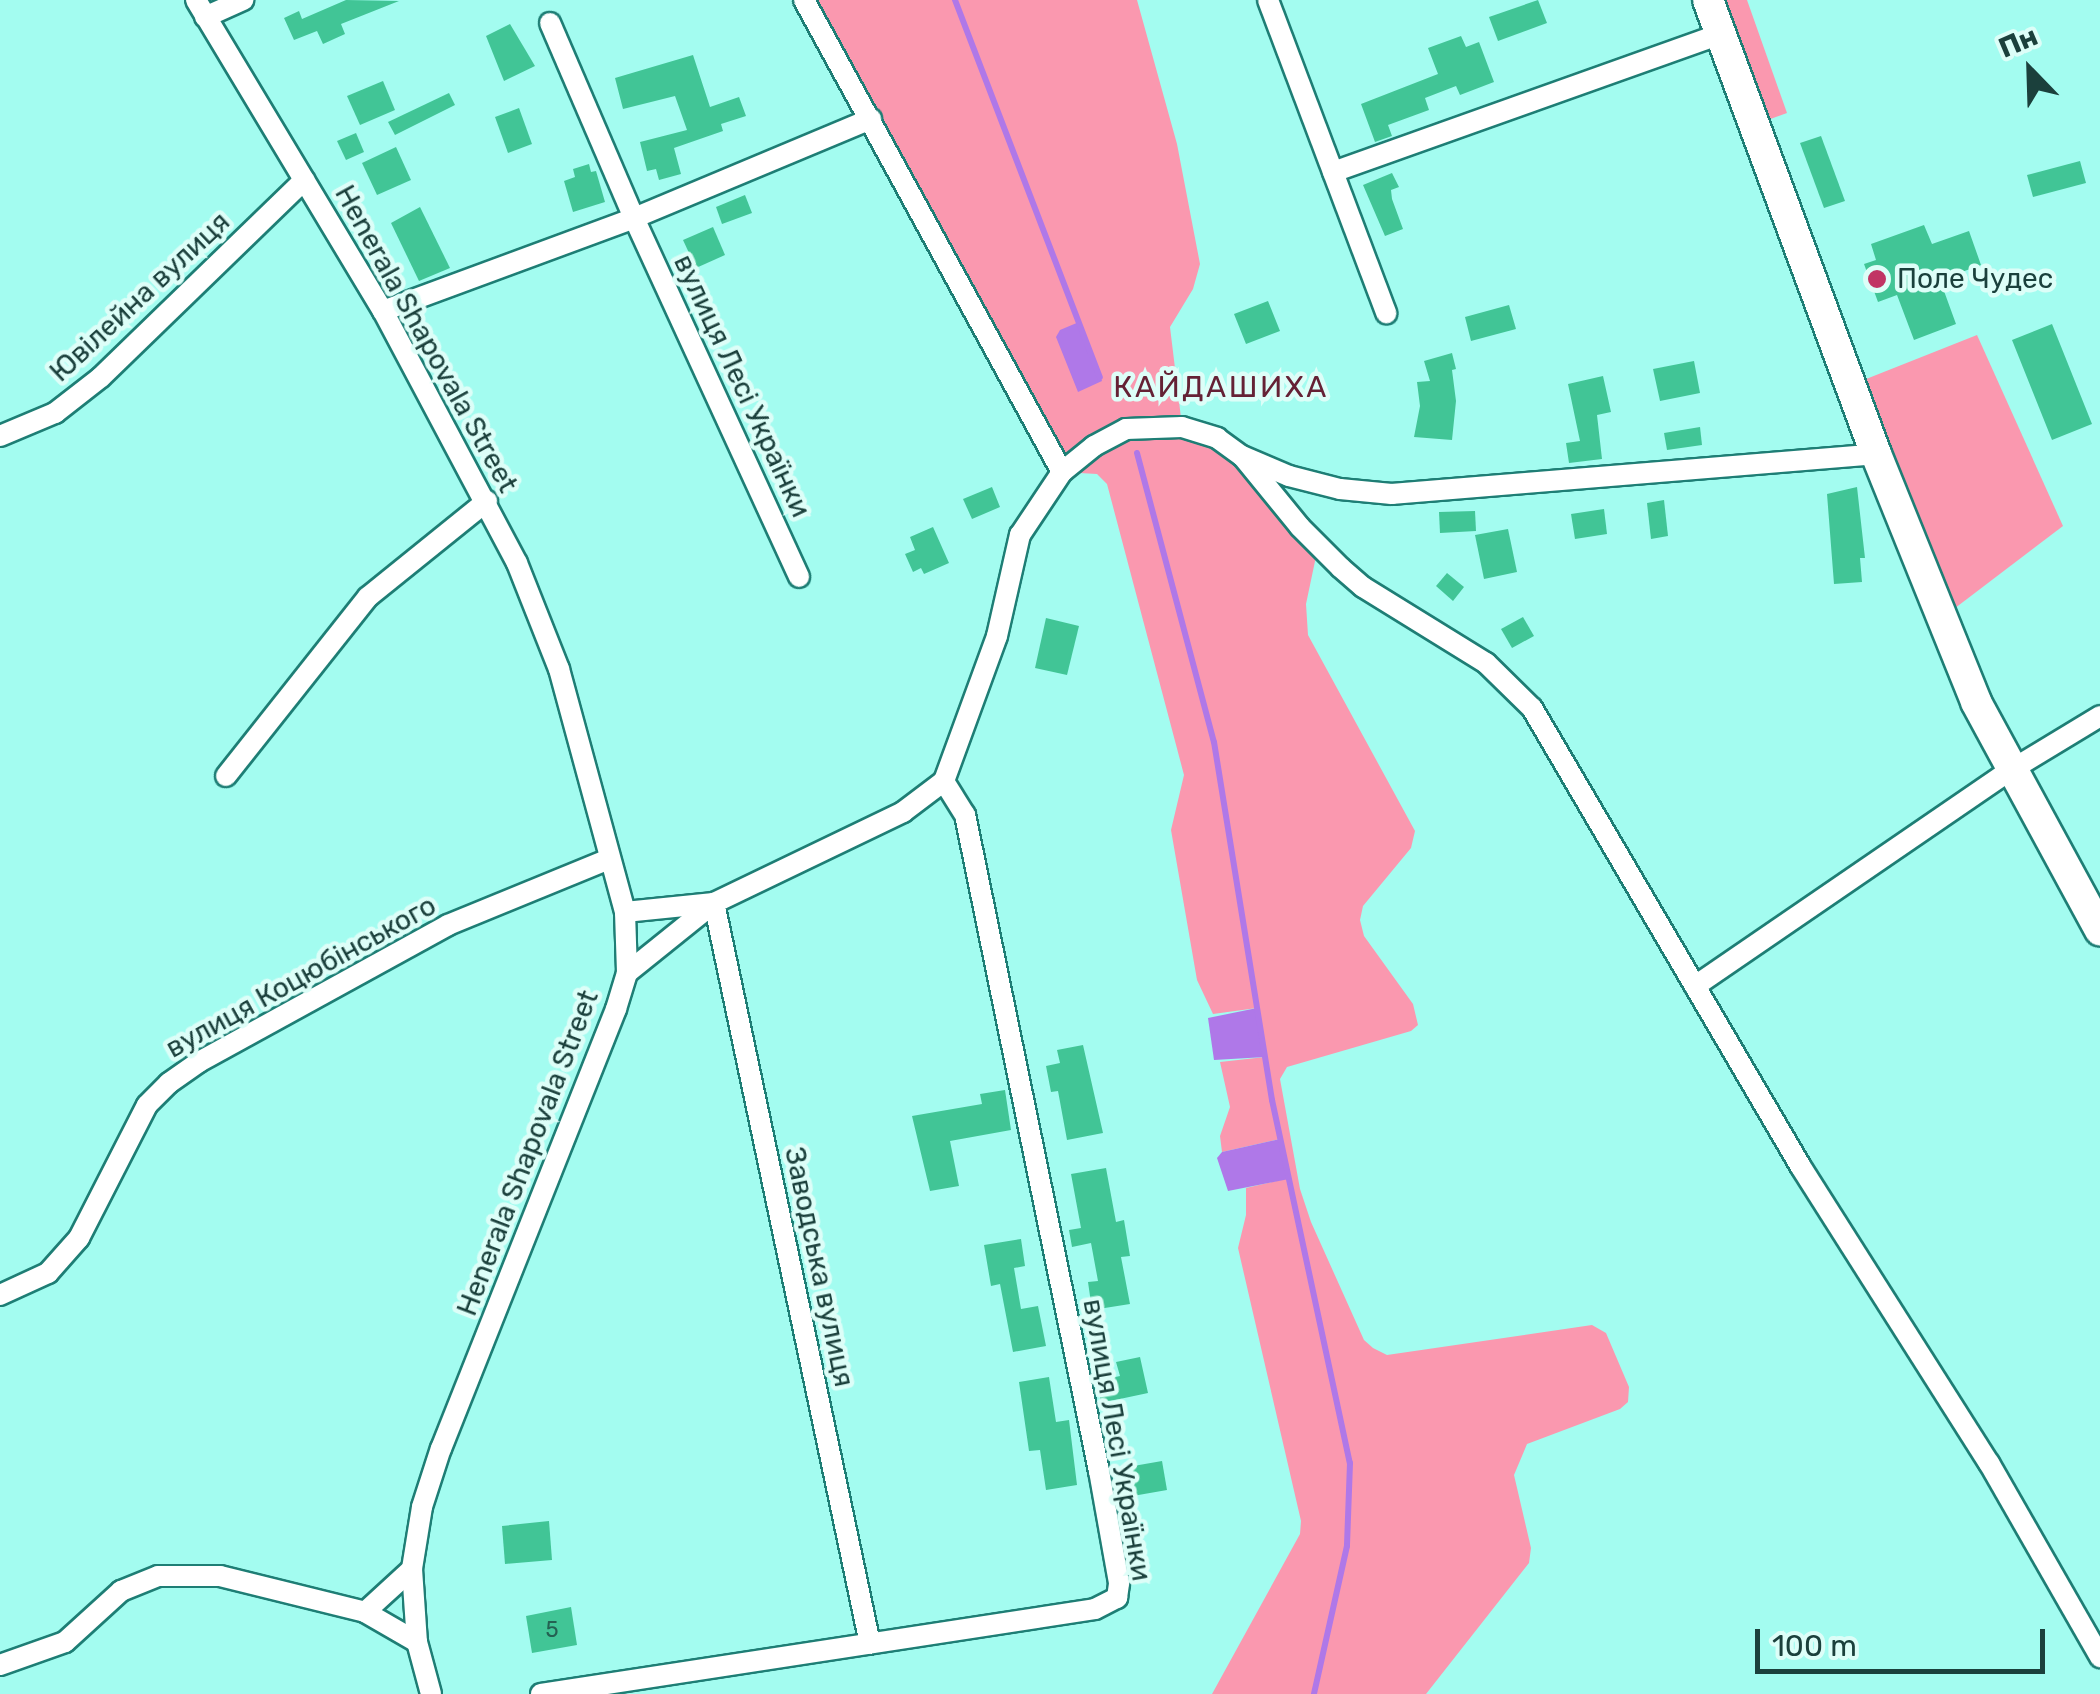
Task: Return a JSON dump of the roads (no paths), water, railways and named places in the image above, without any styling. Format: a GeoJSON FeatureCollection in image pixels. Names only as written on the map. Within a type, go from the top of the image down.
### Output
{"type":"FeatureCollection","features":[{"type":"Feature","properties":{"kind":"main road"},"geometry":{"type":"LineString","coordinates":[[1708,0],[1876,454],[1976,702],[2100,930]]}},
{"type":"Feature","properties":{"kind":"street"},"geometry":{"type":"LineString","coordinates":[[200,8],[243,0]]}},
{"type":"Feature","properties":{"kind":"street"},"geometry":{"type":"LineString","coordinates":[[804,0],[1062,472]]}},
{"type":"Feature","properties":{"kind":"street"},"geometry":{"type":"LineString","coordinates":[[1268,0],[1386,313]]}},
{"type":"Feature","properties":{"kind":"street","name":"Henerala Shapovala Street"},"geometry":{"type":"LineString","coordinates":[[200,8],[383,311],[487,501],[553,650],[624,912],[627,973],[605,1041],[440,1448],[422,1507],[412,1569],[417,1642],[432,1694]]}},
{"type":"Feature","properties":{"kind":"street","name":"вулиця Лесі Українки"},"geometry":{"type":"LineString","coordinates":[[550,24],[634,218],[800,577]]}},
{"type":"Feature","properties":{"kind":"street"},"geometry":{"type":"LineString","coordinates":[[1333,172],[1720,34]]}},
{"type":"Feature","properties":{"kind":"street"},"geometry":{"type":"LineString","coordinates":[[383,311],[634,218],[870,119]]}},
{"type":"Feature","properties":{"kind":"street","name":"Ювілейна вулиця"},"geometry":{"type":"LineString","coordinates":[[0,436],[55,412],[101,378],[304,180]]}},
{"type":"Feature","properties":{"kind":"street"},"geometry":{"type":"LineString","coordinates":[[627,973],[714,902],[903,812],[944,781],[998,636],[1020,535],[1062,472],[1094,446],[1126,429],[1155,424],[1182,426],[1217,438],[1242,456],[1289,476],[1340,489],[1431,494],[1876,454]]}},
{"type":"Feature","properties":{"kind":"street"},"geometry":{"type":"LineString","coordinates":[[1242,456],[1318,548],[1363,587],[1486,664],[1517,690],[1542,723],[1821,1200],[2010,1498],[2100,1658]]}},
{"type":"Feature","properties":{"kind":"street"},"geometry":{"type":"LineString","coordinates":[[226,776],[368,597],[487,501]]}},
{"type":"Feature","properties":{"kind":"street"},"geometry":{"type":"LineString","coordinates":[[1695,986],[2011,770],[2100,716]]}},
{"type":"Feature","properties":{"kind":"street","name":"вулиця Лесі Українки"},"geometry":{"type":"LineString","coordinates":[[541,1694],[1096,1609],[1118,1598],[1119,1584],[965,814],[944,781]]}},
{"type":"Feature","properties":{"kind":"street","name":"вулиця Коцюбінського"},"geometry":{"type":"LineString","coordinates":[[0,1295],[48,1273],[79,1238],[147,1105],[169,1083],[448,925],[609,859]]}},
{"type":"Feature","properties":{"kind":"street"},"geometry":{"type":"LineString","coordinates":[[624,912],[714,902]]}},
{"type":"Feature","properties":{"kind":"street","name":"Заводська вулиця"},"geometry":{"type":"LineString","coordinates":[[714,902],[870,1644]]}},
{"type":"Feature","properties":{"kind":"street"},"geometry":{"type":"LineString","coordinates":[[364,1612],[412,1569]]}},
{"type":"Feature","properties":{"kind":"street"},"geometry":{"type":"LineString","coordinates":[[0,1666],[65,1642],[121,1590],[158,1576],[220,1576],[364,1612],[417,1642]]}},
{"type":"Feature","properties":{"kind":"waterway"},"geometry":{"type":"LineString","coordinates":[[955,0],[1100,377]]}},
{"type":"Feature","properties":{"kind":"waterway"},"geometry":{"type":"LineString","coordinates":[[1137,453],[1214,742],[1272,1100],[1350,1463],[1347,1546],[1314,1694]]}},
{"type":"Feature","properties":{"kind":"place","name":"Поле Чудес"},"geometry":{"type":"Point","coordinates":[1877,279]}},
{"type":"Feature","properties":{"kind":"district","name":"КАЙДАШИХА"},"geometry":{"type":"Point","coordinates":[1221,387]}}]}
